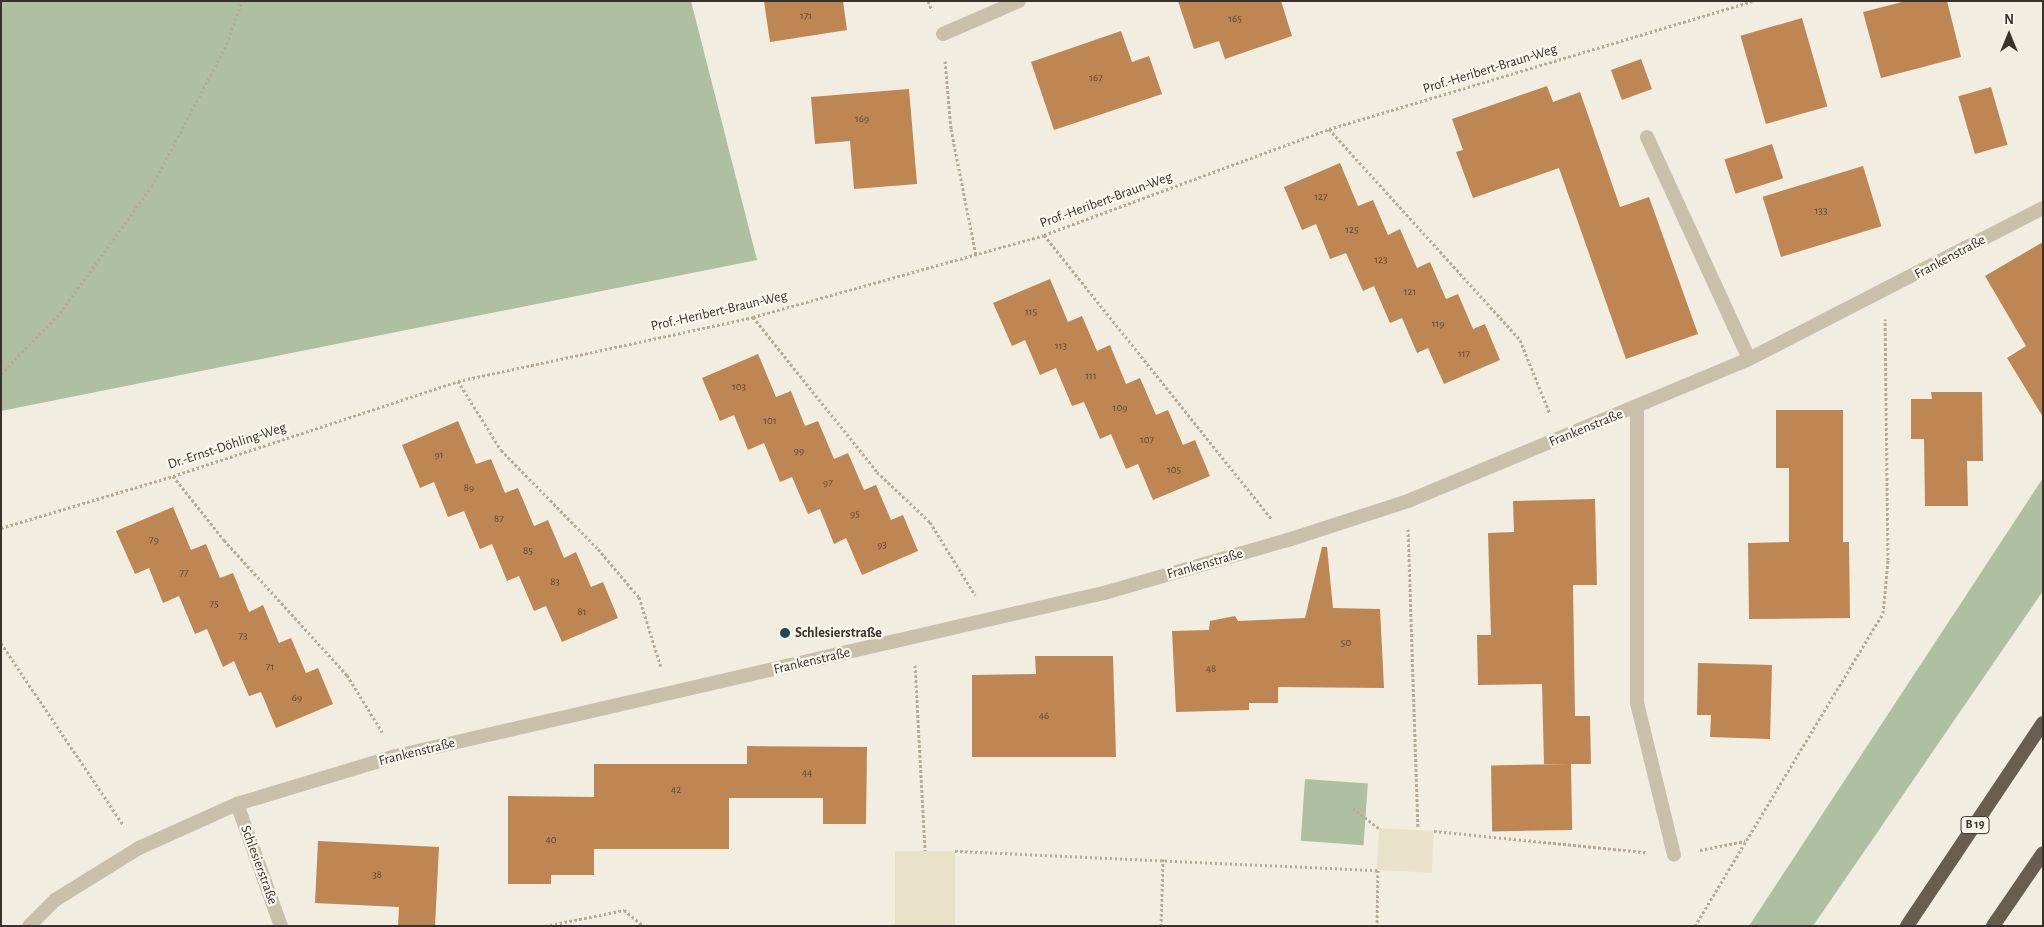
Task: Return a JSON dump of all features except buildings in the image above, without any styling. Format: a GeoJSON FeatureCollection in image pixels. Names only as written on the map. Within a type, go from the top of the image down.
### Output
{"type":"FeatureCollection","features":[{"type":"Feature","properties":{"kind":"highway","name":"B 19"},"geometry":{"type":"LineString","coordinates":[[1907,926],[2043,723]]}},
{"type":"Feature","properties":{"kind":"highway"},"geometry":{"type":"LineString","coordinates":[[1993,926],[2043,853]]}},
{"type":"Feature","properties":{"kind":"street"},"geometry":{"type":"LineString","coordinates":[[943,34],[1018,1]]}},
{"type":"Feature","properties":{"kind":"street"},"geometry":{"type":"LineString","coordinates":[[1647,137],[1749,360]]}},
{"type":"Feature","properties":{"kind":"street","name":"Frankenstraße"},"geometry":{"type":"LineString","coordinates":[[30,926],[55,900],[138,848],[237,804],[396,756],[992,621],[1288,540],[1408,501],[1749,360],[1885,292],[2043,208]]}},
{"type":"Feature","properties":{"kind":"street","name":"Frankenstraße"},"geometry":{"type":"LineString","coordinates":[[1637,407],[1637,703],[1674,855]]}},
{"type":"Feature","properties":{"kind":"street","name":"Schlesierstraße"},"geometry":{"type":"LineString","coordinates":[[237,804],[281,926]]}},
{"type":"Feature","properties":{"kind":"path"},"geometry":{"type":"LineString","coordinates":[[1,374],[60,313],[152,186],[227,44],[242,1]]}},
{"type":"Feature","properties":{"kind":"path"},"geometry":{"type":"LineString","coordinates":[[928,1],[943,34],[951,129],[976,254]]}},
{"type":"Feature","properties":{"kind":"path","name":"Prof.-Heribert-Braun-Weg"},"geometry":{"type":"LineString","coordinates":[[458,381],[753,317],[1044,235],[1329,129],[1752,1]]}},
{"type":"Feature","properties":{"kind":"path"},"geometry":{"type":"LineString","coordinates":[[1329,129],[1520,340],[1560,439]]}},
{"type":"Feature","properties":{"kind":"path"},"geometry":{"type":"LineString","coordinates":[[1044,235],[1288,540]]}},
{"type":"Feature","properties":{"kind":"path"},"geometry":{"type":"LineString","coordinates":[[1695,926],[1883,612],[1888,560],[1885,292]]}},
{"type":"Feature","properties":{"kind":"path"},"geometry":{"type":"LineString","coordinates":[[753,317],[877,472],[930,522],[992,621]]}},
{"type":"Feature","properties":{"kind":"path"},"geometry":{"type":"LineString","coordinates":[[458,381],[501,450],[598,550],[639,597],[670,694]]}},
{"type":"Feature","properties":{"kind":"path","name":"Dr.-Ernst-Döhling-Weg"},"geometry":{"type":"LineString","coordinates":[[1,528],[173,476],[458,381]]}},
{"type":"Feature","properties":{"kind":"path"},"geometry":{"type":"LineString","coordinates":[[173,476],[224,540],[347,675],[396,756]]}},
{"type":"Feature","properties":{"kind":"path"},"geometry":{"type":"LineString","coordinates":[[1408,501],[1418,828]]}},
{"type":"Feature","properties":{"kind":"path"},"geometry":{"type":"LineString","coordinates":[[913,638],[925,852]]}},
{"type":"Feature","properties":{"kind":"path"},"geometry":{"type":"LineString","coordinates":[[1,643],[138,848]]}},
{"type":"Feature","properties":{"kind":"path"},"geometry":{"type":"LineString","coordinates":[[1352,808],[1379,828]]}},
{"type":"Feature","properties":{"kind":"path"},"geometry":{"type":"LineString","coordinates":[[1434,831],[1674,855],[1746,840]]}},
{"type":"Feature","properties":{"kind":"path"},"geometry":{"type":"LineString","coordinates":[[954,851],[1163,858],[1378,870],[1377,926]]}},
{"type":"Feature","properties":{"kind":"path"},"geometry":{"type":"LineString","coordinates":[[1161,926],[1163,858]]}},
{"type":"Feature","properties":{"kind":"path"},"geometry":{"type":"LineString","coordinates":[[545,926],[624,910],[644,926]]}},
{"type":"Feature","properties":{"kind":"green space"},"geometry":{"type":"Polygon","coordinates":[[[1,1],[691,1],[757,260],[1,411],[1,1]]]}},
{"type":"Feature","properties":{"kind":"green space"},"geometry":{"type":"Polygon","coordinates":[[[2043,478],[2043,591],[1813,926],[1749,926],[2043,478]]]}},
{"type":"Feature","properties":{"kind":"green space"},"geometry":{"type":"Polygon","coordinates":[[[1305,779],[1368,783],[1364,845],[1301,841],[1305,779]]]}},
{"type":"Feature","properties":{"kind":"shaded area"},"geometry":{"type":"Polygon","coordinates":[[[1379,828],[1434,831],[1432,873],[1377,870],[1379,828]]]}},
{"type":"Feature","properties":{"kind":"shaded area"},"geometry":{"type":"Polygon","coordinates":[[[895,851],[955,851],[955,926],[895,926],[895,851]]]}},
{"type":"Feature","properties":{"kind":"place","name":"Schlesierstraße"},"geometry":{"type":"Point","coordinates":[785,633]}}]}
